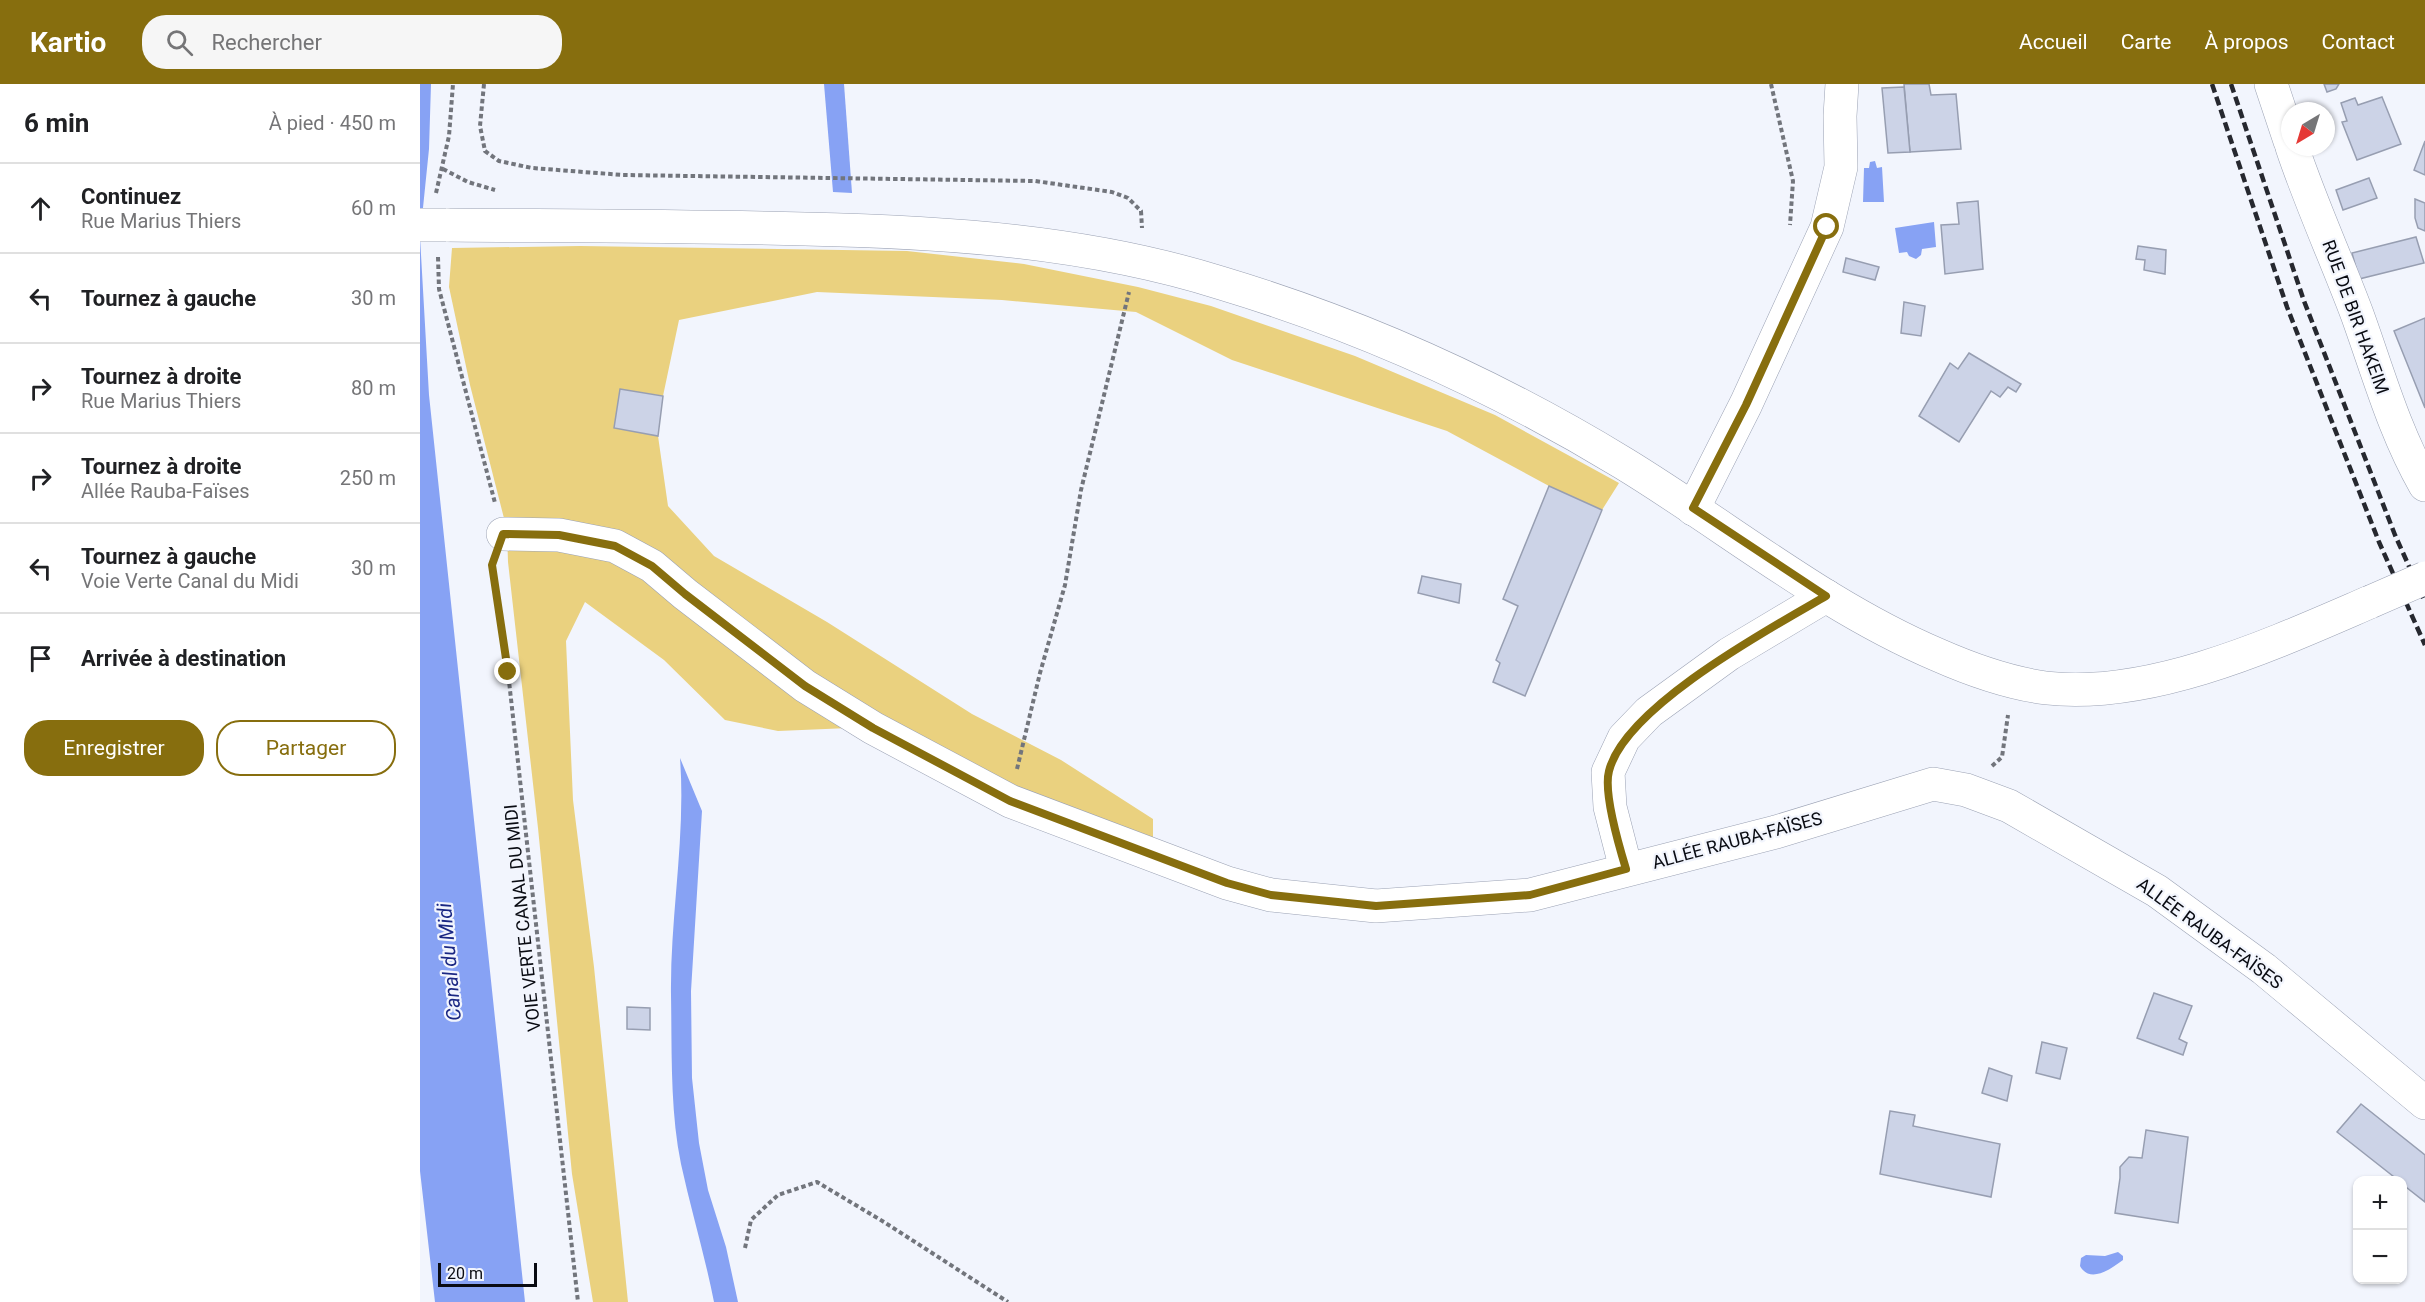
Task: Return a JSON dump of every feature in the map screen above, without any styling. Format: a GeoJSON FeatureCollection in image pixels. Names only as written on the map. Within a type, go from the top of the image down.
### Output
{"type":"FeatureCollection","features":[{"type":"Feature","properties":{"kind":"street"},"geometry":{"type":"LineString","coordinates":[[1693,508],[1746,405],[1827,227],[1841,167],[1842,84]]}},
{"type":"Feature","properties":{"kind":"street"},"geometry":{"type":"LineString","coordinates":[[2271,84],[2281,114]]}},
{"type":"Feature","properties":{"kind":"street","name":"RUE DE BIR HAKEIM"},"geometry":{"type":"LineString","coordinates":[[2295,156],[2357,315],[2392,416],[2408,454],[2425,485]]}},
{"type":"Feature","properties":{"kind":"street"},"geometry":{"type":"LineString","coordinates":[[435,224],[909,231],[1026,242],[1143,262],[1218,281],[1292,305],[1435,364],[1568,430],[1693,508],[1826,596],[1916,646],[1962,665],[2011,681],[2046,688],[2081,689],[2123,686],[2173,675],[2285,639],[2425,578]]}},
{"type":"Feature","properties":{"kind":"street","name":"ALLÉE RAUBA-FAÏSES"},"geometry":{"type":"LineString","coordinates":[[503,534],[559,535],[615,546],[652,566],[805,686],[873,728],[1010,801],[1227,883],[1271,895],[1376,906],[1530,895],[1776,832],[1933,784],[1966,790],[2009,806],[2157,891],[2264,969],[2425,1103]]}},
{"type":"Feature","properties":{"kind":"street"},"geometry":{"type":"LineString","coordinates":[[1626,869],[1610,807],[1608,771],[1624,738],[1649,712],[1729,654],[1826,596]]}},
{"type":"Feature","properties":{"kind":"path"},"geometry":{"type":"LineString","coordinates":[[453,84],[449,136],[435,224],[439,289],[503,534]]}},
{"type":"Feature","properties":{"kind":"path"},"geometry":{"type":"LineString","coordinates":[[484,84],[480,126],[485,151],[499,161],[532,168],[624,175],[1035,181],[1112,192],[1128,198],[1141,211],[1141,235]]}},
{"type":"Feature","properties":{"kind":"path"},"geometry":{"type":"LineString","coordinates":[[1772,84],[1793,181],[1790,227]]}},
{"type":"Feature","properties":{"kind":"path"},"geometry":{"type":"LineString","coordinates":[[1010,801],[1040,673],[1065,585],[1081,490],[1130,287]]}},
{"type":"Feature","properties":{"kind":"path","name":"VOIE VERTE CANAL DU MIDI"},"geometry":{"type":"LineString","coordinates":[[503,534],[492,565],[508,672],[578,1302]]}},
{"type":"Feature","properties":{"kind":"path"},"geometry":{"type":"LineString","coordinates":[[745,1248],[751,1220],[778,1195],[817,1182],[1008,1302]]}},
{"type":"Feature","properties":{"kind":"shaded area"},"geometry":{"type":"Polygon","coordinates":[[[580,246],[907,251],[1024,264],[1138,287],[1211,306],[1355,356],[1495,415],[1619,483],[1602,510],[1549,486],[1447,431],[1232,360],[1136,312],[1002,300],[817,292],[679,320],[663,396],[620,389],[615,428],[658,436],[668,506],[714,556],[827,622],[972,714],[1061,760],[1153,819],[1153,849],[873,727],[778,731],[725,720],[664,660],[585,602],[566,641],[573,800],[594,967],[628,1302],[593,1302],[572,1174],[538,828],[508,562],[507,530],[470,385],[449,287],[452,248],[580,246]]]}},
{"type":"Feature","properties":{"kind":"water"},"geometry":{"type":"Polygon","coordinates":[[[420,84],[431,84],[429,149],[420,237],[420,84]]]}},
{"type":"Feature","properties":{"kind":"water"},"geometry":{"type":"Polygon","coordinates":[[[824,84],[844,84],[852,193],[833,192],[824,84]]]}},
{"type":"Feature","properties":{"kind":"water"},"geometry":{"type":"Polygon","coordinates":[[[1875,161],[1877,168],[1882,167],[1884,202],[1863,202],[1864,168],[1869,168],[1870,162],[1875,161]]]}},
{"type":"Feature","properties":{"kind":"water"},"geometry":{"type":"Polygon","coordinates":[[[1934,222],[1936,247],[1922,249],[1921,255],[1916,259],[1909,256],[1907,252],[1899,253],[1895,228],[1934,222]]]}},
{"type":"Feature","properties":{"kind":"water","name":"Canal du Midi"},"geometry":{"type":"Polygon","coordinates":[[[420,237],[429,395],[525,1302],[435,1302],[420,1171],[420,237]]]}},
{"type":"Feature","properties":{"kind":"water"},"geometry":{"type":"Polygon","coordinates":[[[680,758],[702,811],[691,991],[692,1078],[699,1143],[708,1190],[726,1247],[738,1302],[714,1302],[677,1144],[673,1102],[671,965],[680,847],[680,758]]]}},
{"type":"Feature","properties":{"kind":"water"},"geometry":{"type":"Polygon","coordinates":[[[2118,1252],[2123,1256],[2123,1260],[2101,1273],[2089,1274],[2080,1266],[2081,1258],[2086,1255],[2105,1256],[2118,1252]]]}},
{"type":"Feature","properties":{"kind":"building"},"geometry":{"type":"Polygon","coordinates":[[[1904,84],[1929,84],[1931,95],[1956,94],[1961,149],[1910,152],[1904,84]]]}},
{"type":"Feature","properties":{"kind":"building"},"geometry":{"type":"Polygon","coordinates":[[[2324,84],[2339,84],[2336,89],[2327,92],[2324,84]]]}},
{"type":"Feature","properties":{"kind":"building"},"geometry":{"type":"Polygon","coordinates":[[[1904,87],[1910,152],[1888,153],[1882,88],[1904,87]]]}},
{"type":"Feature","properties":{"kind":"building"},"geometry":{"type":"Polygon","coordinates":[[[2382,97],[2401,144],[2357,160],[2342,122],[2347,121],[2341,103],[2355,98],[2358,105],[2382,97]]]}},
{"type":"Feature","properties":{"kind":"building"},"geometry":{"type":"Polygon","coordinates":[[[2425,141],[2425,175],[2414,170],[2425,141]]]}},
{"type":"Feature","properties":{"kind":"building"},"geometry":{"type":"Polygon","coordinates":[[[2369,178],[2377,198],[2343,210],[2336,190],[2369,178]]]}},
{"type":"Feature","properties":{"kind":"building"},"geometry":{"type":"Polygon","coordinates":[[[2415,199],[2425,203],[2425,231],[2418,228],[2415,218],[2415,199]]]}},
{"type":"Feature","properties":{"kind":"building"},"geometry":{"type":"Polygon","coordinates":[[[1978,201],[1983,269],[1945,274],[1941,225],[1959,224],[1957,203],[1978,201]]]}},
{"type":"Feature","properties":{"kind":"building"},"geometry":{"type":"Polygon","coordinates":[[[2416,237],[2424,263],[2359,279],[2352,253],[2416,237]]]}},
{"type":"Feature","properties":{"kind":"building"},"geometry":{"type":"Polygon","coordinates":[[[2138,246],[2166,250],[2165,274],[2144,270],[2145,260],[2136,259],[2138,246]]]}},
{"type":"Feature","properties":{"kind":"building"},"geometry":{"type":"Polygon","coordinates":[[[1846,258],[1879,267],[1875,280],[1843,272],[1846,258]]]}},
{"type":"Feature","properties":{"kind":"building"},"geometry":{"type":"Polygon","coordinates":[[[1904,302],[1925,306],[1921,336],[1901,333],[1904,302]]]}},
{"type":"Feature","properties":{"kind":"building"},"geometry":{"type":"Polygon","coordinates":[[[2425,318],[2425,408],[2394,331],[2425,318]]]}},
{"type":"Feature","properties":{"kind":"building"},"geometry":{"type":"Polygon","coordinates":[[[1969,353],[2021,384],[2016,392],[2008,387],[2000,397],[1991,391],[1959,442],[1919,416],[1950,363],[1958,369],[1969,353]]]}},
{"type":"Feature","properties":{"kind":"building"},"geometry":{"type":"Polygon","coordinates":[[[620,389],[663,396],[658,436],[614,428],[620,389]]]}},
{"type":"Feature","properties":{"kind":"building"},"geometry":{"type":"Polygon","coordinates":[[[1549,486],[1602,510],[1525,696],[1493,682],[1500,663],[1496,660],[1518,606],[1503,599],[1549,486]]]}},
{"type":"Feature","properties":{"kind":"building"},"geometry":{"type":"Polygon","coordinates":[[[1422,576],[1461,584],[1459,603],[1418,593],[1422,576]]]}},
{"type":"Feature","properties":{"kind":"building"},"geometry":{"type":"Polygon","coordinates":[[[2154,993],[2192,1006],[2179,1039],[2187,1043],[2183,1055],[2137,1038],[2154,993]]]}},
{"type":"Feature","properties":{"kind":"building"},"geometry":{"type":"Polygon","coordinates":[[[627,1007],[650,1008],[650,1030],[627,1029],[627,1007]]]}},
{"type":"Feature","properties":{"kind":"building"},"geometry":{"type":"Polygon","coordinates":[[[2042,1042],[2067,1048],[2060,1079],[2036,1073],[2042,1042]]]}},
{"type":"Feature","properties":{"kind":"building"},"geometry":{"type":"Polygon","coordinates":[[[1989,1068],[2012,1076],[2007,1101],[1982,1093],[1989,1068]]]}},
{"type":"Feature","properties":{"kind":"building"},"geometry":{"type":"Polygon","coordinates":[[[2361,1104],[2425,1155],[2425,1202],[2407,1188],[2407,1176],[2393,1176],[2337,1132],[2361,1104]]]}},
{"type":"Feature","properties":{"kind":"building"},"geometry":{"type":"Polygon","coordinates":[[[1890,1111],[1915,1115],[1913,1126],[2000,1144],[1991,1197],[1880,1174],[1890,1111]]]}},
{"type":"Feature","properties":{"kind":"building"},"geometry":{"type":"Polygon","coordinates":[[[2146,1130],[2188,1137],[2178,1223],[2115,1213],[2120,1167],[2129,1157],[2142,1158],[2146,1130]]]}},
{"type":"Feature","properties":{"kind":"railway"},"geometry":{"type":"LineString","coordinates":[[2212,84],[2287,307],[2379,542],[2425,645]]}},
{"type":"Feature","properties":{"kind":"railway"},"geometry":{"type":"LineString","coordinates":[[2231,84],[2304,301],[2395,535],[2425,602]]}},
{"type":"Feature","properties":{"kind":"route"},"geometry":{"type":"LineString","coordinates":[[508,672],[492,565],[503,534],[559,535],[615,546],[652,566],[729,629],[805,686],[873,728],[1010,801],[1227,883],[1271,895],[1376,906],[1530,895],[1626,869],[1610,807],[1608,771],[1624,738],[1649,712],[1729,654],[1826,596],[1693,508],[1746,405],[1827,227]]}}]}
